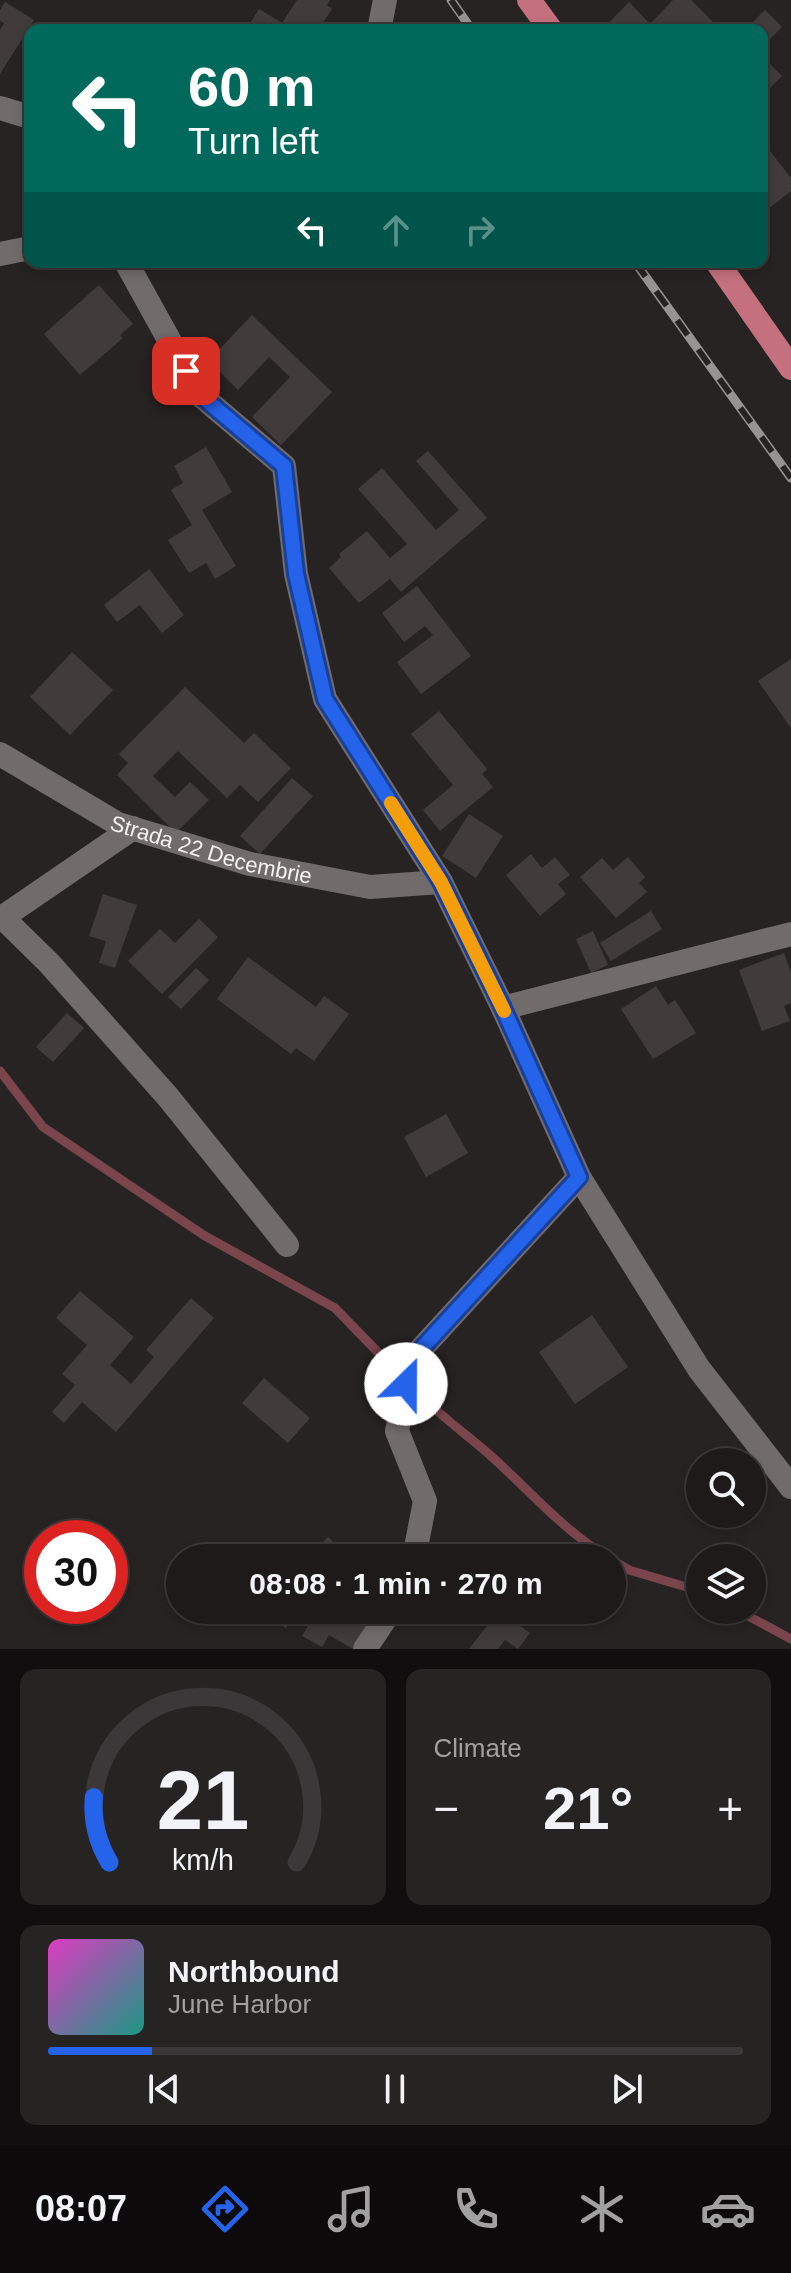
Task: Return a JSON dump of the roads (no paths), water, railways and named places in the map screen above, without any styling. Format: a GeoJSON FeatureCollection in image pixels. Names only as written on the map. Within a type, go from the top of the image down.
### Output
{"type":"FeatureCollection","features":[{"type":"Feature","properties":{"kind":"main road"},"geometry":{"type":"LineString","coordinates":[[529,0],[547,24]]}},
{"type":"Feature","properties":{"kind":"main road"},"geometry":{"type":"LineString","coordinates":[[721,268],[791,368]]}},
{"type":"Feature","properties":{"kind":"street"},"geometry":{"type":"LineString","coordinates":[[380,24],[385,0]]}},
{"type":"Feature","properties":{"kind":"street"},"geometry":{"type":"LineString","coordinates":[[0,108],[24,115]]}},
{"type":"Feature","properties":{"kind":"street"},"geometry":{"type":"LineString","coordinates":[[0,254],[24,249]]}},
{"type":"Feature","properties":{"kind":"street"},"geometry":{"type":"LineString","coordinates":[[137,268],[199,394],[284,466],[296,574],[325,699],[441,882],[503,1008],[579,1177],[699,1369],[791,1487]]}},
{"type":"Feature","properties":{"kind":"street","name":"Strada 22 Decembrie"},"geometry":{"type":"LineString","coordinates":[[0,754],[118,824],[250,864],[370,887],[441,882]]}},
{"type":"Feature","properties":{"kind":"street"},"geometry":{"type":"LineString","coordinates":[[133,828],[1,918],[49,963],[168,1097],[287,1245]]}},
{"type":"Feature","properties":{"kind":"street"},"geometry":{"type":"LineString","coordinates":[[503,1008],[791,934]]}},
{"type":"Feature","properties":{"kind":"street"},"geometry":{"type":"LineString","coordinates":[[417,1544],[425,1501],[397,1431],[411,1360],[579,1177]]}},
{"type":"Feature","properties":{"kind":"street"},"geometry":{"type":"LineString","coordinates":[[365,1649],[382,1624]]}},
{"type":"Feature","properties":{"kind":"waterway"},"geometry":{"type":"LineString","coordinates":[[0,1071],[43,1127],[205,1236],[335,1308],[397,1372]]}},
{"type":"Feature","properties":{"kind":"waterway"},"geometry":{"type":"LineString","coordinates":[[416,1391],[589,1544]]}},
{"type":"Feature","properties":{"kind":"waterway"},"geometry":{"type":"LineString","coordinates":[[626,1568],[686,1587]]}},
{"type":"Feature","properties":{"kind":"waterway"},"geometry":{"type":"LineString","coordinates":[[763,1624],[791,1639]]}},
{"type":"Feature","properties":{"kind":"railway"},"geometry":{"type":"LineString","coordinates":[[451,0],[468,24]]}},
{"type":"Feature","properties":{"kind":"railway"},"geometry":{"type":"LineString","coordinates":[[639,268],[791,478]]}}]}
